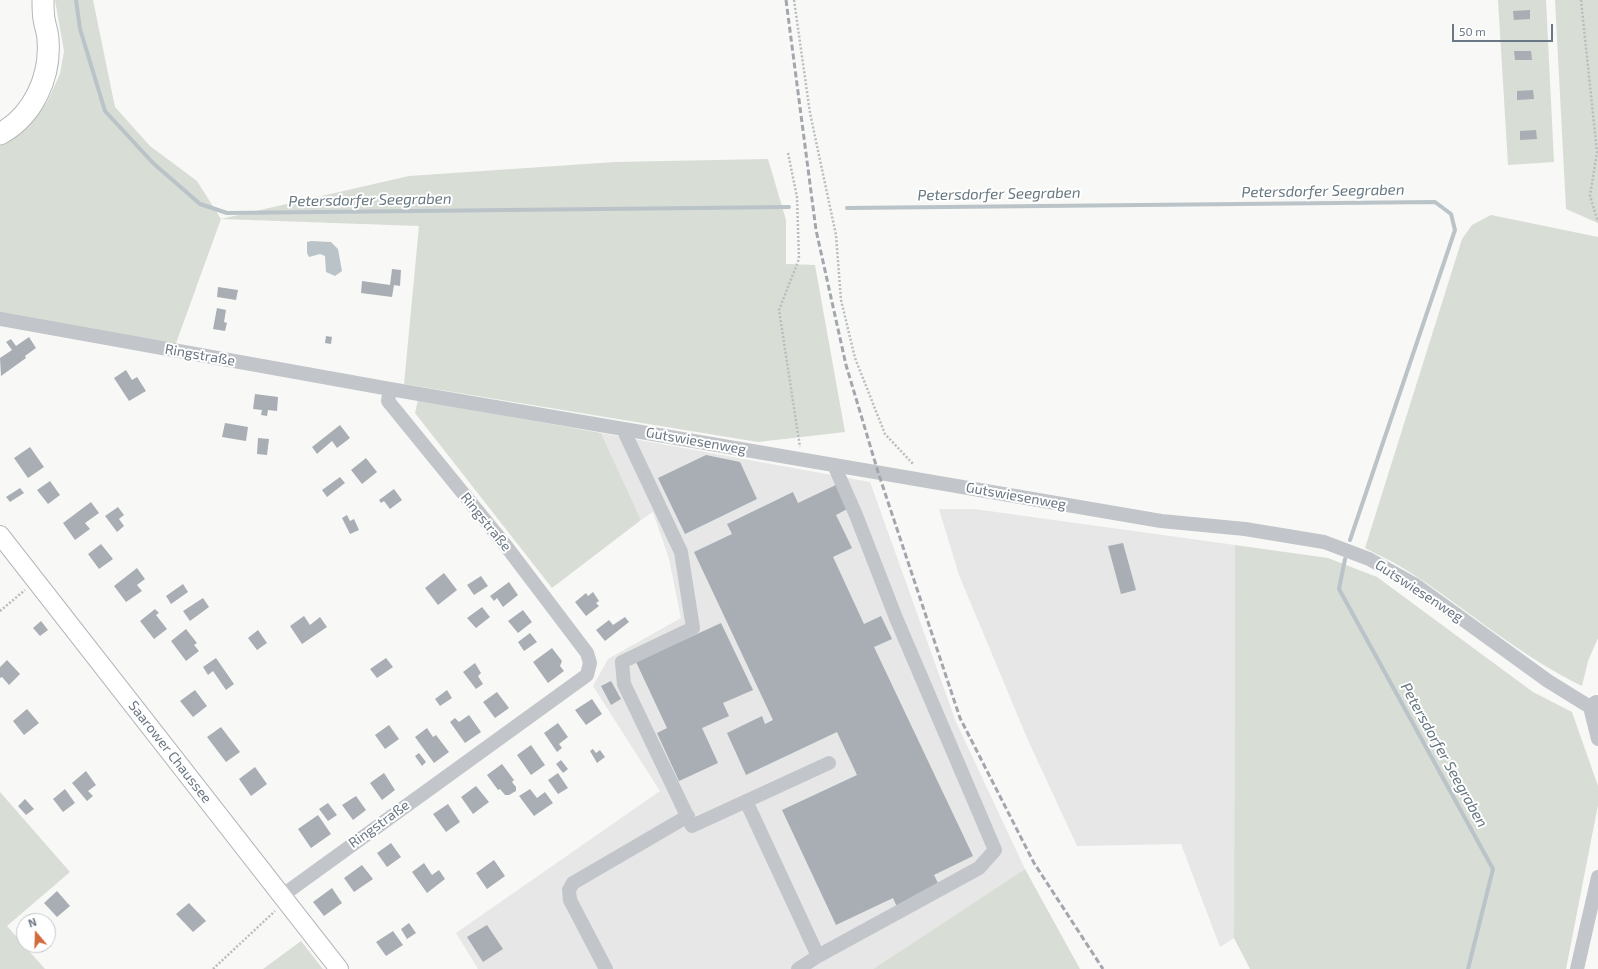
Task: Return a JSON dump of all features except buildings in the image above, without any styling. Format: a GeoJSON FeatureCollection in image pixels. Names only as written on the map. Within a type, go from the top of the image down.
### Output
{"type":"FeatureCollection","features":[{"type":"Feature","properties":{"kind":"highway"},"geometry":{"type":"LineString","coordinates":[[0,134],[6,131],[26,112],[41,88],[48,59],[48,39],[44,9],[34,0]]}},
{"type":"Feature","properties":{"kind":"main road","name":"Saarower Chaussee"},"geometry":{"type":"LineString","coordinates":[[0,535],[285,897],[339,969]]}},
{"type":"Feature","properties":{"kind":"street","name":"Ringstraße"},"geometry":{"type":"LineString","coordinates":[[0,319],[390,389],[388,401],[506,546],[587,653],[590,663],[587,675],[285,897]]}},
{"type":"Feature","properties":{"kind":"street","name":"Gutswiesenweg"},"geometry":{"type":"LineString","coordinates":[[390,389],[1161,521],[1245,529],[1324,542],[1369,559],[1414,584],[1548,680],[1595,706]]}},
{"type":"Feature","properties":{"kind":"street"},"geometry":{"type":"LineString","coordinates":[[623,429],[680,552],[693,628],[622,662],[624,684],[692,826],[829,763]]}},
{"type":"Feature","properties":{"kind":"street"},"geometry":{"type":"LineString","coordinates":[[798,969],[818,956],[980,868],[995,850],[896,618],[856,515],[834,465]]}},
{"type":"Feature","properties":{"kind":"street"},"geometry":{"type":"LineString","coordinates":[[1595,706],[1598,739]]}},
{"type":"Feature","properties":{"kind":"street"},"geometry":{"type":"LineString","coordinates":[[746,801],[818,956]]}},
{"type":"Feature","properties":{"kind":"street"},"geometry":{"type":"LineString","coordinates":[[606,969],[570,900],[570,890],[573,883],[688,816]]}},
{"type":"Feature","properties":{"kind":"street"},"geometry":{"type":"LineString","coordinates":[[1577,969],[1598,877]]}},
{"type":"Feature","properties":{"kind":"path"},"geometry":{"type":"LineString","coordinates":[[794,0],[810,113],[836,235],[841,300],[855,358],[885,434],[930,481]]}},
{"type":"Feature","properties":{"kind":"path"},"geometry":{"type":"LineString","coordinates":[[1581,0],[1597,152],[1590,196],[1598,222]]}},
{"type":"Feature","properties":{"kind":"path"},"geometry":{"type":"LineString","coordinates":[[788,153],[797,197],[799,259],[779,310],[802,459]]}},
{"type":"Feature","properties":{"kind":"path"},"geometry":{"type":"LineString","coordinates":[[0,611],[35,581]]}},
{"type":"Feature","properties":{"kind":"path"},"geometry":{"type":"LineString","coordinates":[[213,969],[285,897]]}},
{"type":"Feature","properties":{"kind":"shaded area"},"geometry":{"type":"Polygon","coordinates":[[[55,0],[93,0],[115,107],[150,146],[197,181],[221,219],[175,346],[0,314],[0,146],[31,122],[47,102],[60,74],[64,51],[55,0]]]}},
{"type":"Feature","properties":{"kind":"shaded area"},"geometry":{"type":"Polygon","coordinates":[[[1498,0],[1546,0],[1554,162],[1508,165],[1498,0]]]}},
{"type":"Feature","properties":{"kind":"shaded area"},"geometry":{"type":"Polygon","coordinates":[[[1555,0],[1598,0],[1598,223],[1566,209],[1555,0]]]}},
{"type":"Feature","properties":{"kind":"shaded area"},"geometry":{"type":"Polygon","coordinates":[[[768,159],[786,220],[786,264],[815,265],[845,432],[758,442],[404,384],[419,226],[221,219],[409,176],[615,162],[768,159]]]}},
{"type":"Feature","properties":{"kind":"shaded area"},"geometry":{"type":"Polygon","coordinates":[[[1491,215],[1598,237],[1598,638],[1588,661],[1582,686],[1537,661],[1405,569],[1365,548],[1462,239],[1472,225],[1491,215]]]}},
{"type":"Feature","properties":{"kind":"shaded area"},"geometry":{"type":"Polygon","coordinates":[[[307,242],[331,242],[338,249],[342,271],[335,276],[326,272],[325,256],[320,254],[309,257],[307,253],[307,242]]]}},
{"type":"Feature","properties":{"kind":"shaded area"},"geometry":{"type":"Polygon","coordinates":[[[418,400],[601,433],[641,520],[552,588],[415,413],[418,400]]]}},
{"type":"Feature","properties":{"kind":"shaded area"},"geometry":{"type":"Polygon","coordinates":[[[601,433],[870,482],[956,722],[1025,869],[873,969],[478,969],[456,933],[660,791],[593,686],[608,659],[681,618],[669,559],[653,512],[641,520],[601,433]]]}},
{"type":"Feature","properties":{"kind":"shaded area"},"geometry":{"type":"Polygon","coordinates":[[[939,509],[974,509],[1235,545],[1234,938],[1220,947],[1181,844],[1077,846],[1027,738],[959,575],[939,509]]]}},
{"type":"Feature","properties":{"kind":"shaded area"},"geometry":{"type":"Polygon","coordinates":[[[1235,545],[1328,558],[1377,577],[1533,692],[1572,712],[1598,786],[1598,805],[1566,969],[1250,969],[1234,938],[1235,545]]]}},
{"type":"Feature","properties":{"kind":"shaded area"},"geometry":{"type":"Polygon","coordinates":[[[0,792],[70,872],[22,913],[16,913],[16,918],[7,926],[16,936],[16,953],[31,953],[45,969],[0,969],[0,792]]]}},
{"type":"Feature","properties":{"kind":"shaded area"},"geometry":{"type":"Polygon","coordinates":[[[1025,869],[1080,969],[873,969],[1025,869]]]}},
{"type":"Feature","properties":{"kind":"shaded area"},"geometry":{"type":"Polygon","coordinates":[[[301,941],[323,969],[263,969],[301,941]]]}},
{"type":"Feature","properties":{"kind":"waterway","name":"Petersdorfer Seegraben"},"geometry":{"type":"LineString","coordinates":[[76,0],[80,29],[105,111],[153,163],[200,204],[227,213],[789,207]]}},
{"type":"Feature","properties":{"kind":"waterway","name":"Petersdorfer Seegraben"},"geometry":{"type":"LineString","coordinates":[[847,208],[1435,202],[1451,214],[1455,230],[1350,540]]}},
{"type":"Feature","properties":{"kind":"waterway","name":"Petersdorfer Seegraben"},"geometry":{"type":"LineString","coordinates":[[1345,559],[1339,589],[1493,869],[1468,969]]}},
{"type":"Feature","properties":{"kind":"railway"},"geometry":{"type":"LineString","coordinates":[[786,0],[816,230],[846,365],[878,472],[960,718],[1034,863],[1103,969]]}}]}
